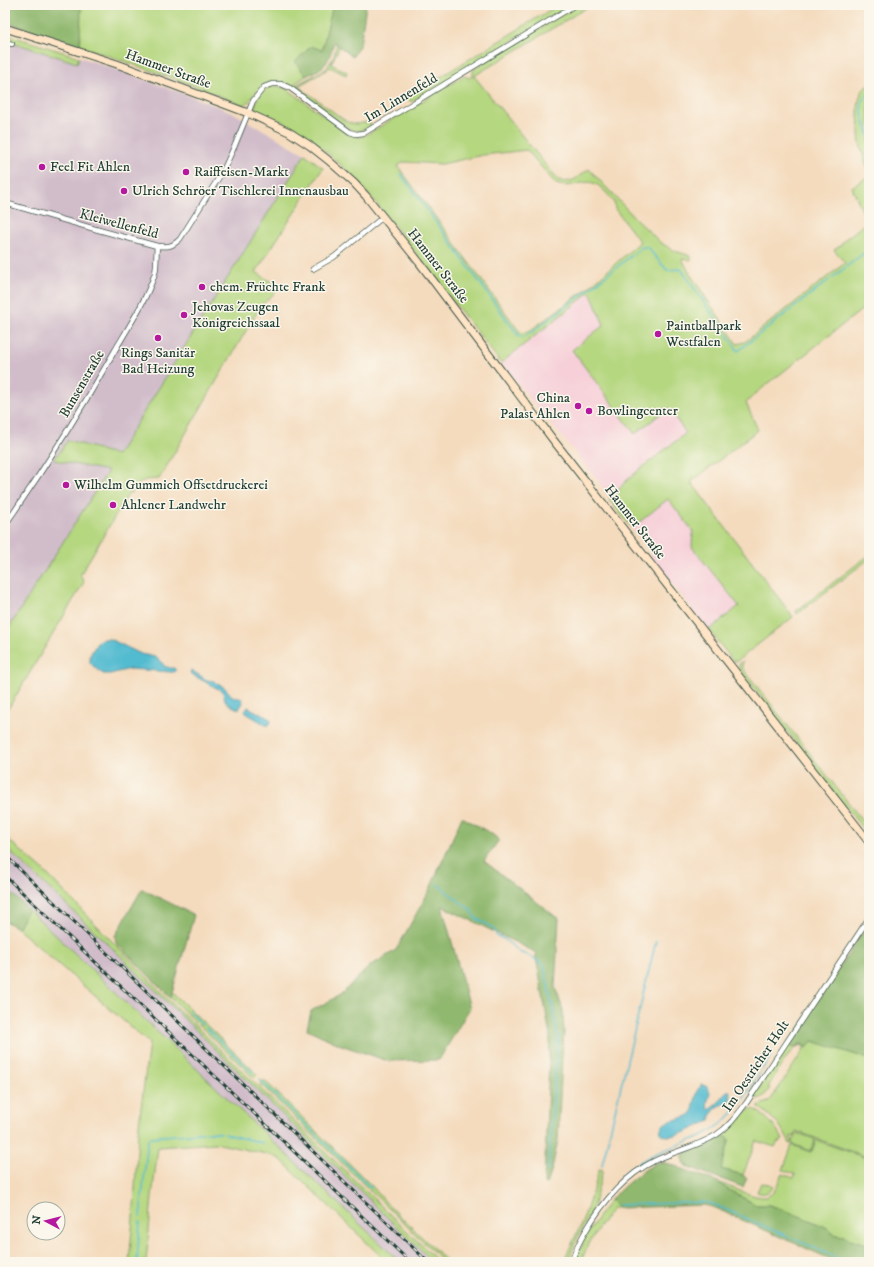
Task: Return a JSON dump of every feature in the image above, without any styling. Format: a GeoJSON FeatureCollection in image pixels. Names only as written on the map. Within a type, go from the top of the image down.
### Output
{"type":"FeatureCollection","features":[{"type":"Feature","properties":{"kind":"main road","name":"Hammer Straße"},"geometry":{"type":"LineString","coordinates":[[5,28],[117,64],[248,113],[289,132],[328,160],[354,182],[384,217],[554,441],[869,842]]}},
{"type":"Feature","properties":{"kind":"street","name":"Im Linnenfeld"},"geometry":{"type":"LineString","coordinates":[[248,113],[255,97],[264,87],[272,84],[281,84],[290,88],[350,132],[356,134],[364,133],[575,5]]}},
{"type":"Feature","properties":{"kind":"street"},"geometry":{"type":"LineString","coordinates":[[5,42],[12,44]]}},
{"type":"Feature","properties":{"kind":"street","name":"Kleiwellenfeld"},"geometry":{"type":"LineString","coordinates":[[5,203],[156,246],[166,247],[174,245],[223,170],[248,113]]}},
{"type":"Feature","properties":{"kind":"street"},"geometry":{"type":"LineString","coordinates":[[313,269],[334,257],[384,217]]}},
{"type":"Feature","properties":{"kind":"street","name":"Bunsenstraße"},"geometry":{"type":"LineString","coordinates":[[5,525],[52,456],[82,408],[132,321],[150,286],[155,271],[156,246]]}},
{"type":"Feature","properties":{"kind":"street","name":"Im Oestricher Holt"},"geometry":{"type":"LineString","coordinates":[[572,1262],[581,1240],[596,1214],[606,1200],[628,1178],[638,1170],[656,1160],[708,1139],[717,1134],[733,1120],[869,918]]}},
{"type":"Feature","properties":{"kind":"shaded area"},"geometry":{"type":"Polygon","coordinates":[[[5,40],[77,63],[80,57],[232,112],[305,154],[117,455],[68,440],[55,460],[108,471],[8,629],[5,627],[5,40]]]}},
{"type":"Feature","properties":{"kind":"shaded area"},"geometry":{"type":"Polygon","coordinates":[[[590,292],[604,325],[572,350],[635,434],[668,408],[686,433],[640,469],[610,497],[501,363],[590,292]]]}},
{"type":"Feature","properties":{"kind":"shaded area"},"geometry":{"type":"Polygon","coordinates":[[[668,499],[693,531],[692,547],[739,606],[709,630],[650,555],[652,554],[632,528],[668,499]]]}},
{"type":"Feature","properties":{"kind":"shaded area"},"geometry":{"type":"Polygon","coordinates":[[[5,848],[111,947],[433,1262],[400,1262],[5,887],[5,848]]]}},
{"type":"Feature","properties":{"kind":"green space"},"geometry":{"type":"Polygon","coordinates":[[[5,5],[81,5],[80,46],[5,22],[5,5]]]}},
{"type":"Feature","properties":{"kind":"green space"},"geometry":{"type":"Polygon","coordinates":[[[81,5],[333,5],[322,51],[296,62],[306,76],[294,84],[296,85],[326,69],[333,58],[337,44],[340,46],[331,64],[347,72],[346,75],[330,67],[298,86],[347,122],[356,124],[369,122],[372,126],[357,131],[351,130],[290,85],[284,83],[274,81],[266,84],[243,105],[184,82],[80,46],[81,5]]]}},
{"type":"Feature","properties":{"kind":"green space"},"geometry":{"type":"Polygon","coordinates":[[[333,5],[366,5],[360,45],[353,57],[334,42],[326,64],[306,76],[295,62],[311,46],[322,50],[333,5]]]}},
{"type":"Feature","properties":{"kind":"green space"},"geometry":{"type":"Polygon","coordinates":[[[558,5],[571,5],[412,102],[406,98],[558,5]]]}},
{"type":"Feature","properties":{"kind":"green space"},"geometry":{"type":"Polygon","coordinates":[[[579,5],[591,5],[474,76],[557,179],[566,182],[574,180],[589,169],[661,243],[675,251],[691,256],[691,260],[682,259],[690,274],[737,344],[745,342],[845,263],[834,250],[867,222],[852,187],[869,176],[869,304],[755,394],[746,403],[758,430],[691,482],[793,617],[737,661],[733,661],[709,630],[739,606],[692,547],[693,531],[668,499],[632,528],[610,501],[610,497],[624,483],[686,433],[668,408],[635,434],[572,350],[604,325],[590,292],[501,363],[390,220],[347,171],[314,142],[296,129],[255,109],[258,97],[264,90],[276,86],[281,87],[289,90],[348,134],[359,137],[366,135],[462,77],[465,76],[469,78],[473,76],[473,71],[475,68],[579,5]],[[527,150],[483,155],[442,164],[404,162],[398,166],[519,331],[522,333],[528,332],[588,288],[640,242],[615,209],[614,202],[599,186],[587,182],[567,186],[556,184],[527,150]]]}},
{"type":"Feature","properties":{"kind":"green space"},"geometry":{"type":"Polygon","coordinates":[[[5,34],[79,57],[77,63],[5,40],[5,34]]]}},
{"type":"Feature","properties":{"kind":"green space"},"geometry":{"type":"Polygon","coordinates":[[[869,84],[869,172],[859,137],[858,104],[861,93],[869,84]]]}},
{"type":"Feature","properties":{"kind":"green space"},"geometry":{"type":"Polygon","coordinates":[[[305,154],[323,168],[256,272],[280,288],[260,307],[159,479],[145,480],[140,483],[131,493],[129,493],[80,575],[84,582],[5,714],[5,627],[8,629],[108,471],[54,460],[68,440],[117,455],[305,154]]]}},
{"type":"Feature","properties":{"kind":"green space"},"geometry":{"type":"Polygon","coordinates":[[[869,555],[869,559],[797,614],[796,611],[869,555]]]}},
{"type":"Feature","properties":{"kind":"green space"},"geometry":{"type":"Polygon","coordinates":[[[743,661],[742,666],[744,670],[869,829],[869,837],[739,669],[739,664],[743,661]]]}},
{"type":"Feature","properties":{"kind":"green space"},"geometry":{"type":"Polygon","coordinates":[[[462,817],[492,834],[499,840],[484,861],[559,918],[555,987],[563,1010],[564,1033],[558,1140],[549,1179],[546,1184],[544,1183],[550,1035],[535,952],[442,906],[470,1008],[439,1060],[388,1061],[341,1045],[307,1029],[311,1011],[340,995],[370,966],[396,950],[429,891],[462,817]]]}},
{"type":"Feature","properties":{"kind":"green space"},"geometry":{"type":"Polygon","coordinates":[[[5,837],[43,870],[171,1002],[439,1262],[433,1262],[111,947],[5,847],[5,837]]]}},
{"type":"Feature","properties":{"kind":"green space"},"geometry":{"type":"Polygon","coordinates":[[[5,887],[28,909],[18,929],[5,922],[5,887]]]}},
{"type":"Feature","properties":{"kind":"green space"},"geometry":{"type":"Polygon","coordinates":[[[142,889],[194,915],[171,996],[169,996],[116,943],[115,936],[142,889]]]}},
{"type":"Feature","properties":{"kind":"green space"},"geometry":{"type":"Polygon","coordinates":[[[28,909],[400,1262],[387,1262],[280,1159],[271,1155],[215,1143],[158,1147],[146,1262],[129,1262],[138,1133],[149,1043],[18,929],[28,909]]]}},
{"type":"Feature","properties":{"kind":"green space"},"geometry":{"type":"Polygon","coordinates":[[[869,923],[869,1059],[812,1041],[807,1048],[801,1044],[795,1047],[788,1045],[869,923]]]}},
{"type":"Feature","properties":{"kind":"green space"},"geometry":{"type":"Polygon","coordinates":[[[172,992],[257,1074],[254,1078],[171,998],[172,992]]]}},
{"type":"Feature","properties":{"kind":"green space"},"geometry":{"type":"Polygon","coordinates":[[[812,1040],[869,1059],[869,1158],[796,1131],[794,1137],[791,1136],[791,1139],[793,1140],[790,1144],[781,1128],[758,1106],[768,1102],[772,1098],[804,1048],[802,1045],[797,1047],[788,1056],[768,1087],[770,1088],[762,1097],[756,1099],[756,1093],[788,1045],[791,1046],[801,1044],[807,1048],[812,1040]]]}},
{"type":"Feature","properties":{"kind":"green space"},"geometry":{"type":"Polygon","coordinates":[[[264,1080],[372,1186],[388,1205],[448,1262],[444,1262],[260,1084],[264,1080]]]}},
{"type":"Feature","properties":{"kind":"green space"},"geometry":{"type":"Polygon","coordinates":[[[752,1109],[756,1110],[770,1122],[778,1131],[783,1140],[777,1143],[775,1147],[756,1141],[743,1175],[721,1169],[729,1142],[724,1137],[702,1148],[694,1148],[720,1136],[744,1113],[752,1109]]]}},
{"type":"Feature","properties":{"kind":"green space"},"geometry":{"type":"Polygon","coordinates":[[[797,1133],[815,1139],[811,1151],[792,1144],[797,1133]]]}},
{"type":"Feature","properties":{"kind":"green space"},"geometry":{"type":"Polygon","coordinates":[[[724,1137],[729,1138],[729,1142],[721,1169],[743,1175],[747,1178],[743,1187],[686,1166],[683,1162],[683,1155],[686,1153],[724,1137]]]}},
{"type":"Feature","properties":{"kind":"green space"},"geometry":{"type":"Polygon","coordinates":[[[816,1140],[869,1159],[869,1245],[850,1239],[846,1236],[836,1235],[828,1228],[769,1205],[756,1205],[727,1189],[718,1182],[754,1196],[768,1196],[777,1187],[782,1174],[794,1178],[795,1174],[783,1170],[792,1145],[810,1152],[812,1151],[816,1140]]]}},
{"type":"Feature","properties":{"kind":"green space"},"geometry":{"type":"Polygon","coordinates":[[[658,1162],[667,1163],[718,1182],[727,1189],[756,1205],[769,1205],[782,1209],[828,1228],[836,1235],[846,1236],[850,1239],[869,1245],[869,1262],[837,1262],[713,1207],[704,1205],[618,1208],[610,1200],[632,1179],[658,1162]]]}},
{"type":"Feature","properties":{"kind":"green space"},"geometry":{"type":"Polygon","coordinates":[[[599,1169],[603,1170],[593,1208],[577,1239],[568,1262],[563,1262],[581,1225],[599,1169]]]}},
{"type":"Feature","properties":{"kind":"green space"},"geometry":{"type":"Polygon","coordinates":[[[761,1183],[766,1183],[773,1186],[768,1192],[760,1193],[757,1192],[761,1183]]]}},
{"type":"Feature","properties":{"kind":"green space"},"geometry":{"type":"Polygon","coordinates":[[[610,1200],[618,1208],[613,1208],[599,1227],[581,1262],[575,1262],[588,1232],[610,1200]]]}},
{"type":"Feature","properties":{"kind":"water"},"geometry":{"type":"Polygon","coordinates":[[[102,639],[110,639],[141,654],[155,657],[161,661],[164,666],[174,668],[176,670],[171,672],[130,669],[104,674],[90,663],[90,655],[97,643],[102,639]]]}},
{"type":"Feature","properties":{"kind":"water"},"geometry":{"type":"Polygon","coordinates":[[[191,670],[207,680],[214,681],[224,687],[232,696],[242,699],[243,703],[239,709],[231,706],[225,700],[222,691],[191,674],[191,670]]]}},
{"type":"Feature","properties":{"kind":"water"},"geometry":{"type":"Polygon","coordinates":[[[248,707],[270,719],[270,725],[266,725],[246,713],[245,710],[248,707]]]}},
{"type":"Feature","properties":{"kind":"water"},"geometry":{"type":"Polygon","coordinates":[[[702,1085],[706,1086],[710,1092],[707,1104],[709,1110],[718,1103],[727,1091],[730,1091],[731,1094],[730,1100],[715,1110],[710,1120],[691,1130],[671,1136],[661,1134],[663,1125],[667,1122],[683,1118],[692,1113],[698,1089],[702,1085]]]}},
{"type":"Feature","properties":{"kind":"waterway"},"geometry":{"type":"LineString","coordinates":[[869,92],[862,102],[863,119],[869,136]]}},
{"type":"Feature","properties":{"kind":"waterway"},"geometry":{"type":"LineString","coordinates":[[401,174],[518,335],[522,337],[528,335],[642,247],[647,247],[667,270],[681,269],[738,351],[829,280]]}},
{"type":"Feature","properties":{"kind":"waterway"},"geometry":{"type":"LineString","coordinates":[[832,278],[869,249]]}},
{"type":"Feature","properties":{"kind":"waterway"},"geometry":{"type":"LineString","coordinates":[[437,884],[472,911],[474,917],[493,928],[497,936],[504,939],[521,953],[528,955],[544,965],[558,1036],[548,1171]]}},
{"type":"Feature","properties":{"kind":"waterway"},"geometry":{"type":"LineString","coordinates":[[602,1165],[656,941]]}},
{"type":"Feature","properties":{"kind":"waterway"},"geometry":{"type":"LineString","coordinates":[[189,1011],[203,1025]]}},
{"type":"Feature","properties":{"kind":"waterway"},"geometry":{"type":"LineString","coordinates":[[206,1028],[253,1073]]}},
{"type":"Feature","properties":{"kind":"waterway"},"geometry":{"type":"LineString","coordinates":[[621,1176],[647,1158],[706,1134],[721,1124],[741,1102],[770,1057],[771,1052]]}},
{"type":"Feature","properties":{"kind":"waterway"},"geometry":{"type":"LineString","coordinates":[[260,1080],[371,1188]]}},
{"type":"Feature","properties":{"kind":"waterway"},"geometry":{"type":"LineString","coordinates":[[140,1217],[148,1139],[151,1137],[212,1132],[221,1133]]}},
{"type":"Feature","properties":{"kind":"waterway"},"geometry":{"type":"LineString","coordinates":[[225,1134],[263,1143]]}},
{"type":"Feature","properties":{"kind":"waterway"},"geometry":{"type":"LineString","coordinates":[[618,1205],[704,1202],[713,1204],[847,1262]]}},
{"type":"Feature","properties":{"kind":"waterway"},"geometry":{"type":"LineString","coordinates":[[137,1262],[140,1222]]}},
{"type":"Feature","properties":{"kind":"railway"},"geometry":{"type":"LineString","coordinates":[[5,855],[428,1262]]}},
{"type":"Feature","properties":{"kind":"railway"},"geometry":{"type":"LineString","coordinates":[[5,876],[410,1262]]}},
{"type":"Feature","properties":{"kind":"place","name":"Feel Fit Ahlen"},"geometry":{"type":"Point","coordinates":[42,167]}},
{"type":"Feature","properties":{"kind":"place","name":"Raiffeisen-Markt"},"geometry":{"type":"Point","coordinates":[186,172]}},
{"type":"Feature","properties":{"kind":"place","name":"Ulrich Schröer Tischlerei Innenausbau"},"geometry":{"type":"Point","coordinates":[124,191]}},
{"type":"Feature","properties":{"kind":"place","name":"ehem. Früchte Frank"},"geometry":{"type":"Point","coordinates":[202,287]}},
{"type":"Feature","properties":{"kind":"place","name":"Jehovas Zeugen Königreichssaal"},"geometry":{"type":"Point","coordinates":[184,315]}},
{"type":"Feature","properties":{"kind":"place","name":"Paintballpark Westfalen"},"geometry":{"type":"Point","coordinates":[658,334]}},
{"type":"Feature","properties":{"kind":"place","name":"Rings Sanitär Bad Heizung"},"geometry":{"type":"Point","coordinates":[158,338]}},
{"type":"Feature","properties":{"kind":"place","name":"China Palast Ahlen"},"geometry":{"type":"Point","coordinates":[578,406]}},
{"type":"Feature","properties":{"kind":"place","name":"Bowlingcenter"},"geometry":{"type":"Point","coordinates":[589,411]}},
{"type":"Feature","properties":{"kind":"place","name":"Wilhelm Gummich Offsetdruckerei"},"geometry":{"type":"Point","coordinates":[66,485]}},
{"type":"Feature","properties":{"kind":"place","name":"Ahlener Landwehr"},"geometry":{"type":"Point","coordinates":[113,505]}}]}
